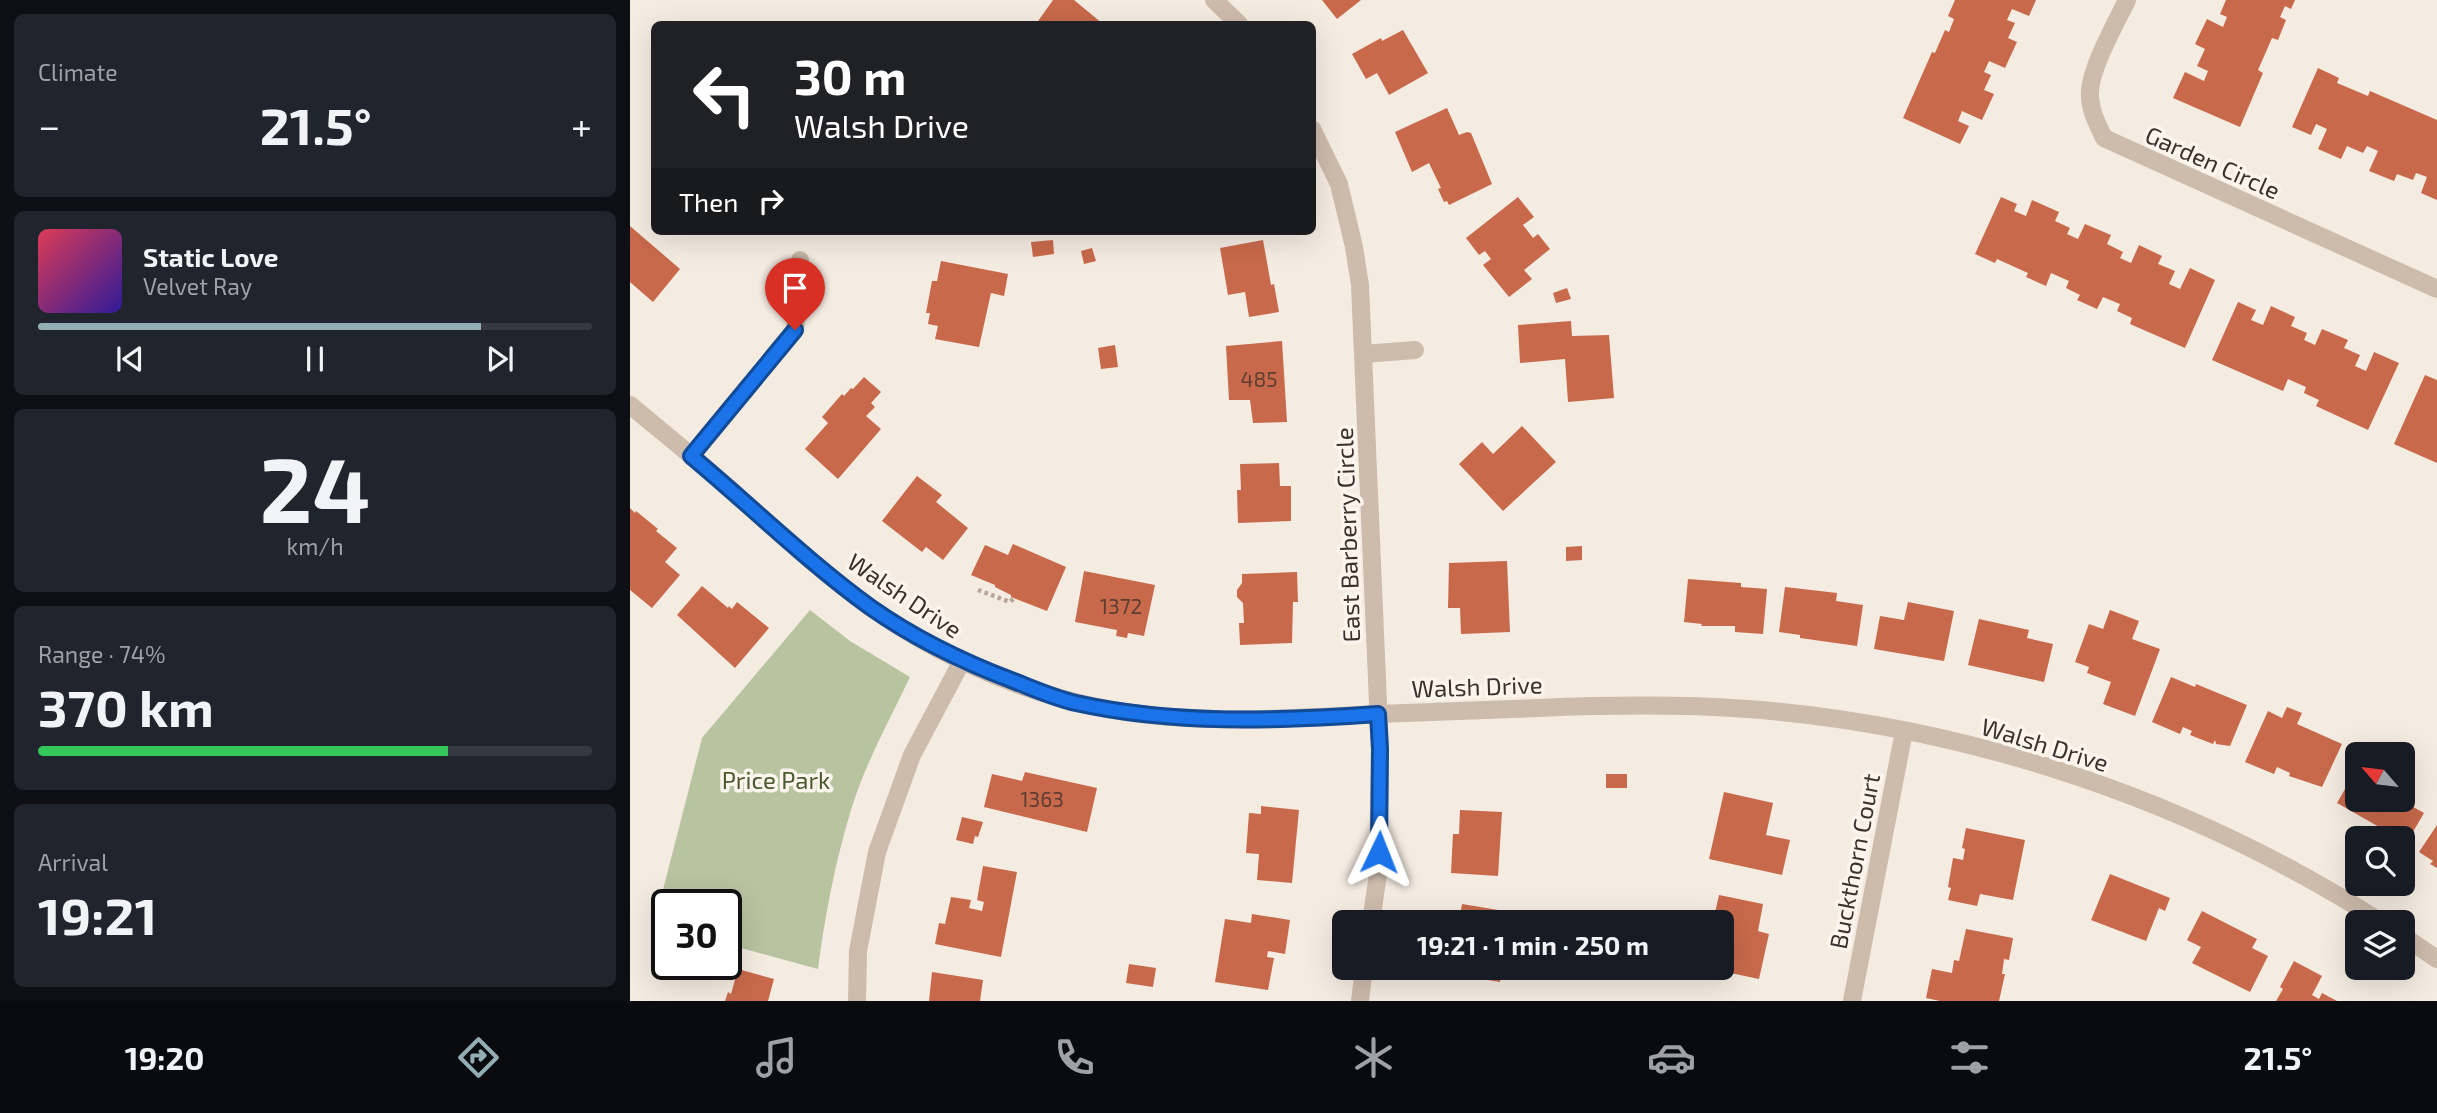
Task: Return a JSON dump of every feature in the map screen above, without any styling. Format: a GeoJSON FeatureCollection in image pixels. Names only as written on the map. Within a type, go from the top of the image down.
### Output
{"type":"FeatureCollection","features":[{"type":"Feature","properties":{"kind":"street"},"geometry":{"type":"LineString","coordinates":[[1214,0],[1236,21]]}},
{"type":"Feature","properties":{"kind":"street","name":"Garden Circle"},"geometry":{"type":"LineString","coordinates":[[2127,0],[2098,65],[2090,91],[2093,116],[2104,138],[2437,289]]}},
{"type":"Feature","properties":{"kind":"street","name":"East Barberry Circle"},"geometry":{"type":"LineString","coordinates":[[1316,137],[1339,184],[1360,285],[1378,714],[1380,830],[1373,910]]}},
{"type":"Feature","properties":{"kind":"street"},"geometry":{"type":"LineString","coordinates":[[691,456],[795,330],[800,260]]}},
{"type":"Feature","properties":{"kind":"street"},"geometry":{"type":"LineString","coordinates":[[1364,354],[1415,350]]}},
{"type":"Feature","properties":{"kind":"street","name":"Walsh Drive"},"geometry":{"type":"LineString","coordinates":[[630,405],[871,608],[932,646],[962,661],[1074,702],[1135,713],[1215,720],[1633,704],[1766,711],[1904,731],[2017,758],[2158,806],[2261,853],[2362,910]]}},
{"type":"Feature","properties":{"kind":"street"},"geometry":{"type":"LineString","coordinates":[[857,1001],[858,951],[877,852],[912,755],[962,661]]}},
{"type":"Feature","properties":{"kind":"street","name":"Buckthorn Court"},"geometry":{"type":"LineString","coordinates":[[1852,1001],[1904,731]]}},
{"type":"Feature","properties":{"kind":"street"},"geometry":{"type":"LineString","coordinates":[[2415,944],[2437,959]]}},
{"type":"Feature","properties":{"kind":"street"},"geometry":{"type":"LineString","coordinates":[[1360,1001],[1363,980]]}},
{"type":"Feature","properties":{"kind":"path"},"geometry":{"type":"LineString","coordinates":[[978,590],[1005,601],[1010,602],[1014,598]]}},
{"type":"Feature","properties":{"kind":"green space","name":"Price Park"},"geometry":{"type":"Polygon","coordinates":[[[810,610],[850,641],[910,677],[870,759],[851,810],[831,889],[818,969],[742,948],[742,889],[663,889],[702,738],[810,610]]]}},
{"type":"Feature","properties":{"kind":"building"},"geometry":{"type":"Polygon","coordinates":[[[1053,0],[1074,0],[1099,21],[1038,21],[1053,0]]]}},
{"type":"Feature","properties":{"kind":"building"},"geometry":{"type":"Polygon","coordinates":[[[1322,0],[1361,0],[1337,19],[1322,0]]]}},
{"type":"Feature","properties":{"kind":"building"},"geometry":{"type":"Polygon","coordinates":[[[1955,0],[2036,0],[2029,16],[2012,9],[2007,20],[2015,23],[2008,38],[2017,42],[2005,68],[1989,61],[1984,72],[1991,75],[1984,90],[1994,94],[1982,120],[1962,111],[1958,121],[1969,126],[1960,144],[1903,118],[1932,52],[1935,53],[1945,30],[1949,32],[1954,19],[1948,16],[1955,0]]]}},
{"type":"Feature","properties":{"kind":"building"},"geometry":{"type":"Polygon","coordinates":[[[2226,0],[2295,0],[2291,9],[2285,6],[2280,17],[2286,20],[2278,40],[2272,38],[2258,70],[2263,73],[2240,127],[2173,98],[2185,72],[2204,81],[2208,71],[2197,66],[2205,49],[2195,44],[2207,19],[2223,27],[2227,17],[2220,14],[2226,0]]]}},
{"type":"Feature","properties":{"kind":"building"},"geometry":{"type":"Polygon","coordinates":[[[1403,30],[1428,73],[1389,95],[1377,73],[1366,79],[1352,54],[1381,38],[1382,41],[1403,30]]]}},
{"type":"Feature","properties":{"kind":"building"},"geometry":{"type":"Polygon","coordinates":[[[2318,68],[2339,78],[2337,83],[2368,96],[2370,91],[2437,120],[2437,200],[2421,193],[2427,177],[2416,173],[2413,180],[2397,174],[2394,181],[2369,171],[2378,151],[2367,146],[2363,153],[2347,146],[2341,159],[2318,149],[2327,129],[2316,124],[2311,135],[2292,127],[2318,68]]]}},
{"type":"Feature","properties":{"kind":"building"},"geometry":{"type":"Polygon","coordinates":[[[1447,108],[1459,135],[1471,133],[1492,184],[1449,205],[1447,201],[1444,202],[1438,189],[1441,188],[1429,163],[1412,172],[1395,132],[1447,108]]]}},
{"type":"Feature","properties":{"kind":"building"},"geometry":{"type":"Polygon","coordinates":[[[1518,197],[1534,217],[1523,225],[1533,238],[1538,234],[1550,249],[1524,270],[1532,279],[1509,297],[1483,265],[1491,259],[1485,251],[1479,255],[1466,238],[1518,197]]]}},
{"type":"Feature","properties":{"kind":"building"},"geometry":{"type":"Polygon","coordinates":[[[2001,197],[2017,204],[2014,211],[2026,216],[2032,200],[2059,212],[2055,221],[2070,228],[2067,234],[2078,239],[2085,224],[2111,235],[2107,244],[2123,252],[2120,258],[2131,263],[2139,245],[2162,256],[2158,264],[2175,271],[2169,284],[2180,289],[2190,268],[2215,280],[2185,348],[2130,324],[2132,318],[2117,311],[2120,304],[2103,297],[2097,309],[2077,300],[2080,295],[2066,288],[2069,281],[2051,273],[2046,286],[2026,277],[2028,273],[1997,259],[1995,263],[1975,254],[2001,197]]]}},
{"type":"Feature","properties":{"kind":"building"},"geometry":{"type":"Polygon","coordinates":[[[630,226],[680,269],[653,302],[630,282],[630,226]]]}},
{"type":"Feature","properties":{"kind":"building"},"geometry":{"type":"Polygon","coordinates":[[[1053,240],[1054,254],[1033,257],[1031,242],[1053,240]]]}},
{"type":"Feature","properties":{"kind":"building"},"geometry":{"type":"Polygon","coordinates":[[[1263,240],[1279,312],[1249,317],[1245,292],[1228,295],[1220,248],[1263,240]]]}},
{"type":"Feature","properties":{"kind":"building"},"geometry":{"type":"Polygon","coordinates":[[[1092,248],[1096,261],[1084,264],[1081,251],[1092,248]]]}},
{"type":"Feature","properties":{"kind":"building"},"geometry":{"type":"Polygon","coordinates":[[[941,261],[1008,274],[1004,296],[991,293],[979,347],[935,339],[938,326],[928,324],[930,313],[926,313],[932,281],[937,281],[941,261]]]}},
{"type":"Feature","properties":{"kind":"building"},"geometry":{"type":"Polygon","coordinates":[[[1567,288],[1571,299],[1556,303],[1553,293],[1567,288]]]}},
{"type":"Feature","properties":{"kind":"building"},"geometry":{"type":"Polygon","coordinates":[[[2238,302],[2256,310],[2251,320],[2263,325],[2271,306],[2295,317],[2291,326],[2307,333],[2304,340],[2315,345],[2322,329],[2348,340],[2344,348],[2360,355],[2355,366],[2366,371],[2374,352],[2399,363],[2368,430],[2316,406],[2319,400],[2304,393],[2306,387],[2288,379],[2283,391],[2212,360],[2238,302]]]}},
{"type":"Feature","properties":{"kind":"building"},"geometry":{"type":"Polygon","coordinates":[[[1571,321],[1572,336],[1609,335],[1614,398],[1568,402],[1565,359],[1520,363],[1518,325],[1571,321]]]}},
{"type":"Feature","properties":{"kind":"building"},"geometry":{"type":"Polygon","coordinates":[[[1282,341],[1287,422],[1253,423],[1250,400],[1229,400],[1226,346],[1282,341]]]}},
{"type":"Feature","properties":{"kind":"building"},"geometry":{"type":"Polygon","coordinates":[[[1115,345],[1118,367],[1101,369],[1098,348],[1115,345]]]}},
{"type":"Feature","properties":{"kind":"building"},"geometry":{"type":"Polygon","coordinates":[[[2425,375],[2437,380],[2437,463],[2394,444],[2425,375]]]}},
{"type":"Feature","properties":{"kind":"building"},"geometry":{"type":"Polygon","coordinates":[[[864,377],[881,392],[871,403],[875,407],[866,416],[881,429],[838,479],[805,449],[828,423],[822,417],[842,394],[844,396],[864,377]]]}},
{"type":"Feature","properties":{"kind":"building"},"geometry":{"type":"Polygon","coordinates":[[[1522,426],[1556,462],[1503,511],[1459,464],[1482,442],[1493,454],[1522,426]]]}},
{"type":"Feature","properties":{"kind":"building"},"geometry":{"type":"Polygon","coordinates":[[[1279,463],[1280,486],[1291,486],[1291,521],[1238,523],[1237,490],[1241,490],[1240,464],[1279,463]]]}},
{"type":"Feature","properties":{"kind":"building"},"geometry":{"type":"Polygon","coordinates":[[[917,476],[942,495],[936,502],[968,528],[943,560],[926,547],[922,552],[882,521],[917,476]]]}},
{"type":"Feature","properties":{"kind":"building"},"geometry":{"type":"Polygon","coordinates":[[[630,508],[658,529],[656,531],[677,548],[665,562],[680,575],[652,608],[630,590],[630,508]]]}},
{"type":"Feature","properties":{"kind":"building"},"geometry":{"type":"Polygon","coordinates":[[[1013,544],[1066,567],[1047,611],[1011,597],[995,585],[971,575],[985,545],[1008,555],[1013,544]]]}},
{"type":"Feature","properties":{"kind":"building"},"geometry":{"type":"Polygon","coordinates":[[[1582,546],[1582,560],[1566,561],[1566,547],[1582,546]]]}},
{"type":"Feature","properties":{"kind":"building"},"geometry":{"type":"Polygon","coordinates":[[[1507,561],[1510,632],[1461,634],[1460,608],[1448,608],[1449,563],[1507,561]]]}},
{"type":"Feature","properties":{"kind":"building"},"geometry":{"type":"Polygon","coordinates":[[[1084,571],[1155,585],[1144,636],[1128,633],[1127,638],[1116,636],[1117,630],[1075,622],[1084,571]]]}},
{"type":"Feature","properties":{"kind":"building"},"geometry":{"type":"Polygon","coordinates":[[[1297,572],[1298,602],[1293,602],[1292,643],[1240,645],[1239,623],[1244,623],[1243,603],[1237,597],[1237,590],[1242,583],[1242,574],[1297,572]]]}},
{"type":"Feature","properties":{"kind":"building"},"geometry":{"type":"Polygon","coordinates":[[[1688,579],[1741,583],[1741,587],[1767,589],[1763,634],[1735,632],[1735,626],[1701,626],[1702,624],[1684,622],[1688,579]]]}},
{"type":"Feature","properties":{"kind":"building"},"geometry":{"type":"Polygon","coordinates":[[[702,586],[728,608],[729,606],[732,609],[737,602],[769,628],[735,668],[677,615],[702,586]]]}},
{"type":"Feature","properties":{"kind":"building"},"geometry":{"type":"Polygon","coordinates":[[[1785,587],[1837,593],[1836,601],[1863,605],[1857,646],[1800,638],[1800,635],[1779,632],[1785,587]]]}},
{"type":"Feature","properties":{"kind":"building"},"geometry":{"type":"Polygon","coordinates":[[[1908,602],[1954,611],[1944,661],[1874,649],[1880,616],[1904,620],[1908,602]]]}},
{"type":"Feature","properties":{"kind":"building"},"geometry":{"type":"Polygon","coordinates":[[[2110,610],[2139,621],[2132,639],[2160,649],[2135,716],[2103,704],[2111,682],[2087,673],[2089,667],[2075,662],[2089,624],[2103,629],[2110,610]]]}},
{"type":"Feature","properties":{"kind":"building"},"geometry":{"type":"Polygon","coordinates":[[[1979,619],[2029,630],[2027,638],[2053,644],[2044,682],[1968,665],[1979,619]]]}},
{"type":"Feature","properties":{"kind":"building"},"geometry":{"type":"Polygon","coordinates":[[[2171,677],[2247,705],[2230,746],[2216,744],[2215,740],[2213,744],[2190,735],[2192,731],[2183,727],[2180,734],[2152,722],[2171,677]]]}},
{"type":"Feature","properties":{"kind":"building"},"geometry":{"type":"Polygon","coordinates":[[[2287,707],[2302,713],[2297,724],[2342,744],[2322,787],[2289,776],[2290,773],[2277,767],[2274,774],[2245,762],[2268,711],[2282,718],[2287,707]]]}},
{"type":"Feature","properties":{"kind":"building"},"geometry":{"type":"Polygon","coordinates":[[[1025,772],[1097,788],[1087,832],[984,807],[992,774],[1022,781],[1025,772]]]}},
{"type":"Feature","properties":{"kind":"building"},"geometry":{"type":"Polygon","coordinates":[[[1606,774],[1627,774],[1627,788],[1606,788],[1606,774]]]}},
{"type":"Feature","properties":{"kind":"building"},"geometry":{"type":"Polygon","coordinates":[[[2345,789],[2345,808],[2337,803],[2345,789]]]}},
{"type":"Feature","properties":{"kind":"building"},"geometry":{"type":"Polygon","coordinates":[[[1724,792],[1773,803],[1766,835],[1790,840],[1782,875],[1709,859],[1724,792]]]}},
{"type":"Feature","properties":{"kind":"building"},"geometry":{"type":"Polygon","coordinates":[[[1261,806],[1299,810],[1292,883],[1257,880],[1259,854],[1246,853],[1249,813],[1261,814],[1261,806]]]}},
{"type":"Feature","properties":{"kind":"building"},"geometry":{"type":"Polygon","coordinates":[[[2415,808],[2424,813],[2415,828],[2415,826],[2377,826],[2353,812],[2415,812],[2415,808]]]}},
{"type":"Feature","properties":{"kind":"building"},"geometry":{"type":"Polygon","coordinates":[[[1460,810],[1502,812],[1498,876],[1451,873],[1453,834],[1459,834],[1460,810]]]}},
{"type":"Feature","properties":{"kind":"building"},"geometry":{"type":"Polygon","coordinates":[[[962,817],[983,822],[973,844],[956,840],[962,817]]]}},
{"type":"Feature","properties":{"kind":"building"},"geometry":{"type":"Polygon","coordinates":[[[2437,825],[2437,868],[2430,864],[2433,861],[2419,852],[2437,825]]]}},
{"type":"Feature","properties":{"kind":"building"},"geometry":{"type":"Polygon","coordinates":[[[1966,828],[2025,840],[2013,900],[1980,894],[1977,906],[1948,900],[1953,858],[1963,860],[1965,849],[1962,848],[1966,828]]]}},
{"type":"Feature","properties":{"kind":"building"},"geometry":{"type":"Polygon","coordinates":[[[983,866],[1017,872],[1001,957],[935,944],[939,923],[945,924],[951,897],[971,900],[969,908],[982,911],[984,902],[977,900],[983,866]]]}},
{"type":"Feature","properties":{"kind":"building"},"geometry":{"type":"Polygon","coordinates":[[[2110,874],[2170,898],[2165,911],[2159,908],[2146,941],[2091,920],[2110,874]]]}},
{"type":"Feature","properties":{"kind":"building"},"geometry":{"type":"Polygon","coordinates":[[[1719,895],[1763,904],[1758,931],[1769,934],[1759,979],[1734,974],[1734,910],[1716,910],[1719,895]]]}},
{"type":"Feature","properties":{"kind":"building"},"geometry":{"type":"Polygon","coordinates":[[[1462,904],[1498,910],[1461,910],[1462,904]]]}},
{"type":"Feature","properties":{"kind":"building"},"geometry":{"type":"Polygon","coordinates":[[[2202,911],[2257,939],[2252,948],[2268,956],[2250,992],[2192,963],[2201,947],[2187,940],[2202,911]]]}},
{"type":"Feature","properties":{"kind":"building"},"geometry":{"type":"Polygon","coordinates":[[[1252,914],[1290,920],[1285,954],[1268,951],[1267,957],[1274,958],[1268,990],[1215,982],[1225,919],[1251,923],[1252,914]]]}},
{"type":"Feature","properties":{"kind":"building"},"geometry":{"type":"Polygon","coordinates":[[[1966,929],[2013,938],[2009,960],[2004,959],[2002,974],[2005,974],[1999,1001],[1940,1001],[1926,998],[1932,969],[1952,973],[1954,960],[1959,961],[1966,929]]]}},
{"type":"Feature","properties":{"kind":"building"},"geometry":{"type":"Polygon","coordinates":[[[2294,961],[2322,976],[2312,995],[2319,999],[2322,993],[2337,1001],[2276,1001],[2294,961]]]}},
{"type":"Feature","properties":{"kind":"building"},"geometry":{"type":"Polygon","coordinates":[[[1129,964],[1156,968],[1153,987],[1126,983],[1129,964]]]}},
{"type":"Feature","properties":{"kind":"building"},"geometry":{"type":"Polygon","coordinates":[[[742,970],[774,979],[768,1001],[725,1001],[728,992],[731,994],[735,980],[742,980],[742,970]]]}},
{"type":"Feature","properties":{"kind":"building"},"geometry":{"type":"Polygon","coordinates":[[[932,972],[983,980],[980,1001],[929,1001],[932,972]]]}},
{"type":"Feature","properties":{"kind":"route"},"geometry":{"type":"LineString","coordinates":[[795,330],[691,456],[871,608],[947,654],[1030,688],[1094,706],[1135,713],[1215,720],[1378,714],[1379,852]]}}]}
